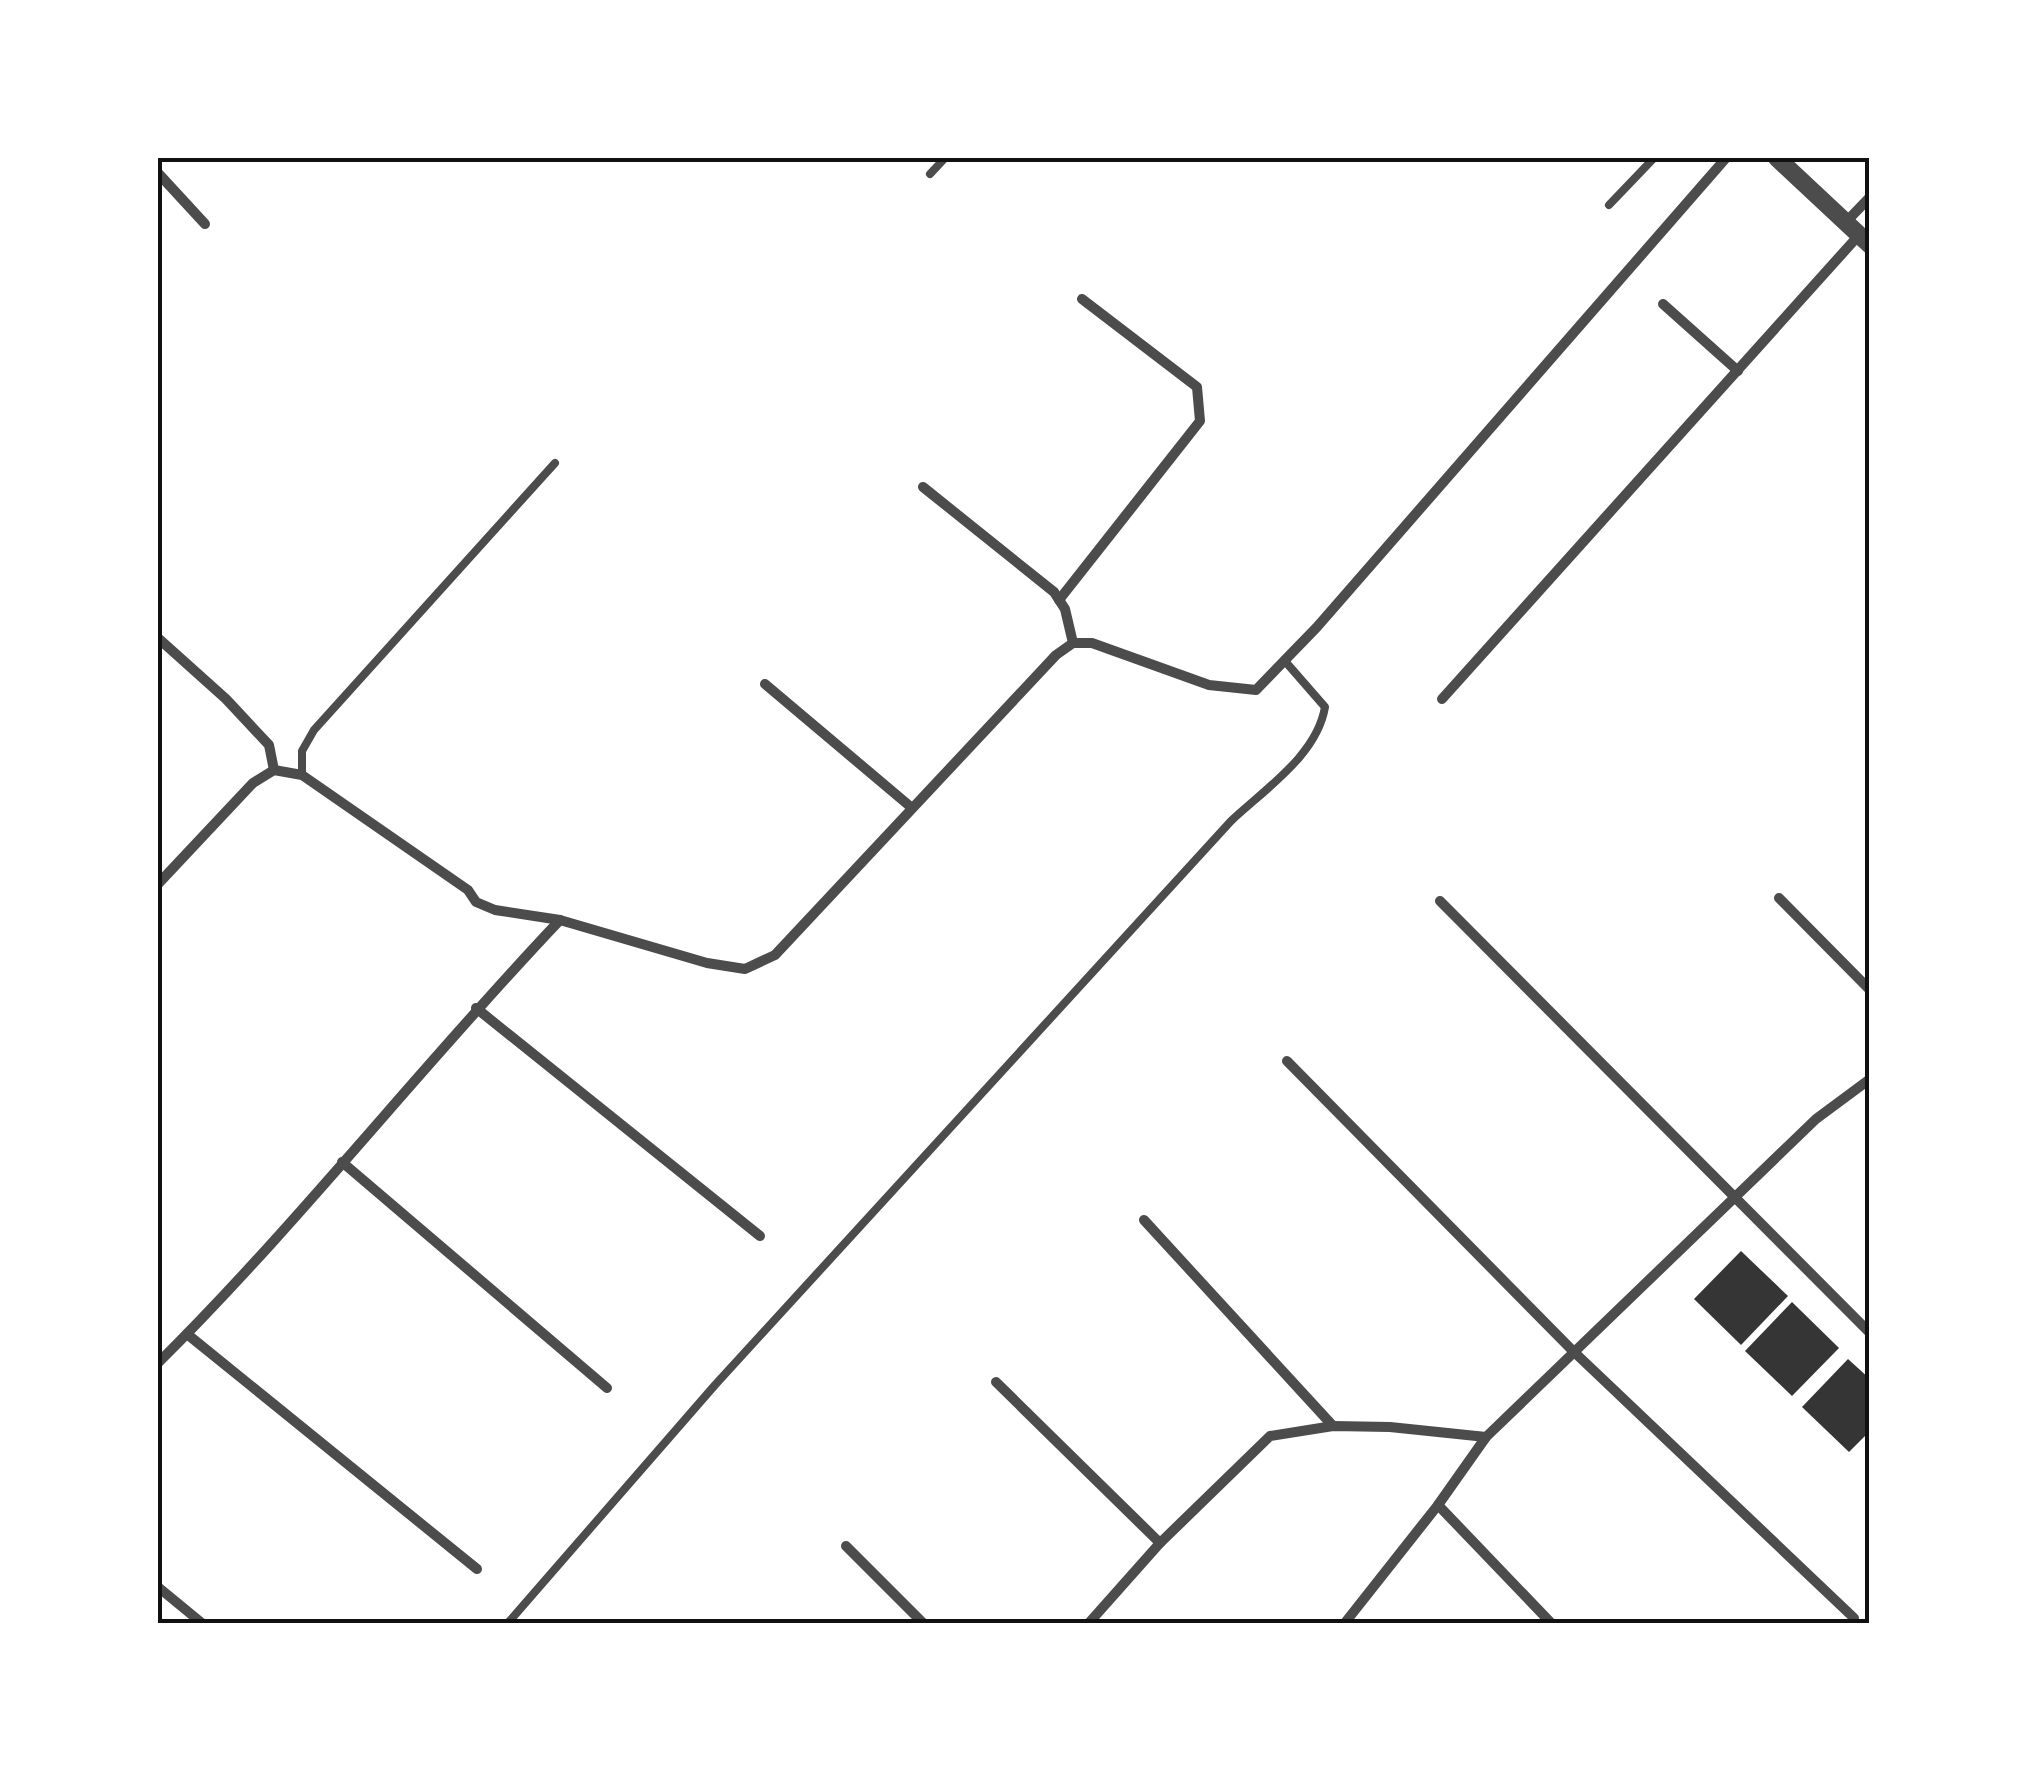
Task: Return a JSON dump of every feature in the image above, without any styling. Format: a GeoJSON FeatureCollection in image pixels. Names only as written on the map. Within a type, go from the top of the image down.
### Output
{"type":"FeatureCollection","features":[{"type":"Feature","properties":{"kind":"street"},"geometry":{"type":"LineString","coordinates":[[158,884],[254,783],[274,770],[302,775],[468,890],[476,902],[496,910],[560,920],[706,964],[745,969],[775,955],[1056,655],[1073,643],[1092,642],[1209,684],[1256,690],[1726,158]]}},
{"type":"Feature","properties":{"kind":"street"},"geometry":{"type":"LineString","coordinates":[[1777,158],[1858,234]]}},
{"type":"Feature","properties":{"kind":"street"},"geometry":{"type":"LineString","coordinates":[[158,173],[204,224]]}},
{"type":"Feature","properties":{"kind":"street"},"geometry":{"type":"LineString","coordinates":[[1442,699],[1858,234],[1870,198]]}},
{"type":"Feature","properties":{"kind":"street"},"geometry":{"type":"LineString","coordinates":[[1060,600],[1200,421],[1198,387],[1082,299]]}},
{"type":"Feature","properties":{"kind":"street"},"geometry":{"type":"LineString","coordinates":[[1663,304],[1738,371]]}},
{"type":"Feature","properties":{"kind":"street"},"geometry":{"type":"LineString","coordinates":[[923,487],[1054,592],[1065,610],[1073,643]]}},
{"type":"Feature","properties":{"kind":"street"},"geometry":{"type":"LineString","coordinates":[[158,638],[226,698],[269,746],[274,770]]}},
{"type":"Feature","properties":{"kind":"street"},"geometry":{"type":"LineString","coordinates":[[765,684],[912,808]]}},
{"type":"Feature","properties":{"kind":"street"},"geometry":{"type":"LineString","coordinates":[[1779,898],[1870,990]]}},
{"type":"Feature","properties":{"kind":"street"},"geometry":{"type":"LineString","coordinates":[[1440,901],[1870,1334]]}},
{"type":"Feature","properties":{"kind":"street"},"geometry":{"type":"LineString","coordinates":[[158,1363],[476,1008],[560,920]]}},
{"type":"Feature","properties":{"kind":"street"},"geometry":{"type":"LineString","coordinates":[[476,1008],[760,1236]]}},
{"type":"Feature","properties":{"kind":"street"},"geometry":{"type":"LineString","coordinates":[[1287,1061],[1572,1350],[1854,1618]]}},
{"type":"Feature","properties":{"kind":"street"},"geometry":{"type":"LineString","coordinates":[[1344,1624],[1438,1505],[1486,1436],[1816,1119],[1870,1079]]}},
{"type":"Feature","properties":{"kind":"street"},"geometry":{"type":"LineString","coordinates":[[342,1162],[607,1388]]}},
{"type":"Feature","properties":{"kind":"street"},"geometry":{"type":"LineString","coordinates":[[1144,1220],[1333,1426]]}},
{"type":"Feature","properties":{"kind":"street"},"geometry":{"type":"LineString","coordinates":[[186,1334],[477,1568]]}},
{"type":"Feature","properties":{"kind":"street"},"geometry":{"type":"LineString","coordinates":[[996,1382],[1160,1544]]}},
{"type":"Feature","properties":{"kind":"street"},"geometry":{"type":"LineString","coordinates":[[1088,1624],[1160,1544],[1270,1436],[1333,1426],[1486,1436]]}},
{"type":"Feature","properties":{"kind":"street"},"geometry":{"type":"LineString","coordinates":[[1438,1505],[1552,1624]]}},
{"type":"Feature","properties":{"kind":"street"},"geometry":{"type":"LineString","coordinates":[[846,1546],[924,1624]]}},
{"type":"Feature","properties":{"kind":"street"},"geometry":{"type":"LineString","coordinates":[[158,1587],[203,1624]]}},
{"type":"Feature","properties":{"kind":"lane"},"geometry":{"type":"LineString","coordinates":[[930,174],[945,158]]}},
{"type":"Feature","properties":{"kind":"lane"},"geometry":{"type":"LineString","coordinates":[[1609,205],[1654,158]]}},
{"type":"Feature","properties":{"kind":"lane"},"geometry":{"type":"LineString","coordinates":[[302,775],[302,751],[314,730],[555,463]]}},
{"type":"Feature","properties":{"kind":"lane"},"geometry":{"type":"LineString","coordinates":[[507,1624],[860,1226],[1231,821],[1306,749],[1321,728],[1324,707],[1284,660]]}},
{"type":"Feature","properties":{"kind":"building"},"geometry":{"type":"Polygon","coordinates":[[[1741,1251],[1788,1296],[1741,1345],[1694,1299],[1741,1251]]]}},
{"type":"Feature","properties":{"kind":"building"},"geometry":{"type":"Polygon","coordinates":[[[1792,1302],[1839,1348],[1792,1396],[1745,1351],[1792,1302]]]}},
{"type":"Feature","properties":{"kind":"building"},"geometry":{"type":"Polygon","coordinates":[[[1848,1359],[1870,1379],[1870,1431],[1849,1452],[1802,1407],[1848,1359]]]}}]}
